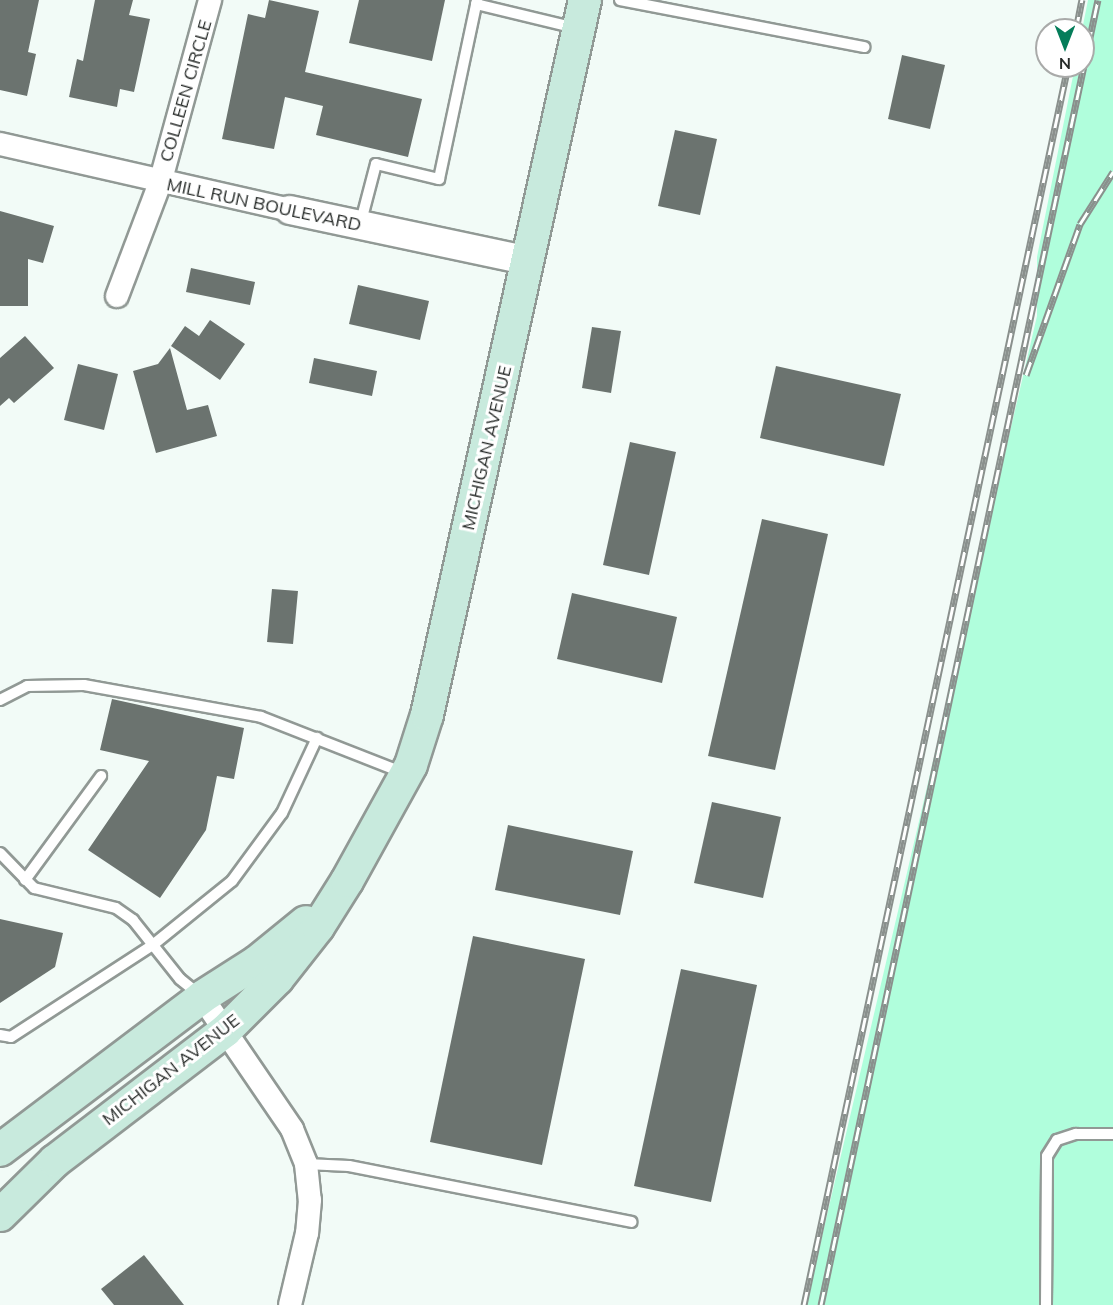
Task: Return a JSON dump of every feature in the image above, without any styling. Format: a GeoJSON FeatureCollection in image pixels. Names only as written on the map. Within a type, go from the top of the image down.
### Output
{"type":"FeatureCollection","features":[{"type":"Feature","properties":{"kind":"main road","name":"MICHIGAN AVENUE"},"geometry":{"type":"LineString","coordinates":[[0,1215],[55,1161],[225,1031],[277,979],[318,927],[347,881],[406,774],[427,716],[582,15]]}},
{"type":"Feature","properties":{"kind":"main road","name":"MICHIGAN AVENUE"},"geometry":{"type":"LineString","coordinates":[[0,1150],[202,997],[257,962],[347,881]]}},
{"type":"Feature","properties":{"kind":"street","name":"COLLEEN CIRCLE"},"geometry":{"type":"LineString","coordinates":[[117,296],[160,183],[210,0]]}},
{"type":"Feature","properties":{"kind":"street","name":"MILL RUN BOULEVARD"},"geometry":{"type":"LineString","coordinates":[[0,144],[160,183],[529,261]]}},
{"type":"Feature","properties":{"kind":"street"},"geometry":{"type":"LineString","coordinates":[[202,997],[292,1129],[306,1164],[310,1200],[307,1233],[290,1305]]}},
{"type":"Feature","properties":{"kind":"lane"},"geometry":{"type":"LineString","coordinates":[[620,0],[865,47]]}},
{"type":"Feature","properties":{"kind":"lane"},"geometry":{"type":"LineString","coordinates":[[360,225],[376,164],[439,179],[477,2],[582,15]]}},
{"type":"Feature","properties":{"kind":"lane"},"geometry":{"type":"LineString","coordinates":[[0,700],[27,686],[84,685],[261,717],[406,774]]}},
{"type":"Feature","properties":{"kind":"lane"},"geometry":{"type":"LineString","coordinates":[[0,1035],[11,1037],[154,944],[201,910],[256,851],[282,813],[317,738]]}},
{"type":"Feature","properties":{"kind":"lane"},"geometry":{"type":"LineString","coordinates":[[25,880],[101,776]]}},
{"type":"Feature","properties":{"kind":"lane"},"geometry":{"type":"LineString","coordinates":[[0,853],[34,888],[116,908],[133,920],[180,979],[202,997]]}},
{"type":"Feature","properties":{"kind":"lane"},"geometry":{"type":"LineString","coordinates":[[1046,1305],[1047,1156],[1057,1140],[1076,1134],[1113,1134]]}},
{"type":"Feature","properties":{"kind":"lane"},"geometry":{"type":"LineString","coordinates":[[306,1164],[349,1166],[631,1222]]}},
{"type":"Feature","properties":{"kind":"green space"},"geometry":{"type":"Polygon","coordinates":[[[1088,0],[1113,0],[1113,1305],[806,1305],[1037,316],[1037,257],[1073,78],[1095,78],[1095,18],[1084,18],[1088,0]]]}},
{"type":"Feature","properties":{"kind":"building"},"geometry":{"type":"Polygon","coordinates":[[[0,0],[39,0],[28,52],[36,54],[27,96],[0,90],[0,0]]]}},
{"type":"Feature","properties":{"kind":"building"},"geometry":{"type":"Polygon","coordinates":[[[95,0],[133,0],[129,15],[150,19],[134,92],[120,89],[117,107],[69,97],[77,59],[83,61],[95,0]]]}},
{"type":"Feature","properties":{"kind":"building"},"geometry":{"type":"Polygon","coordinates":[[[269,0],[319,11],[305,72],[422,99],[408,157],[316,135],[323,106],[285,97],[274,149],[222,139],[248,14],[265,18],[269,0]]]}},
{"type":"Feature","properties":{"kind":"building"},"geometry":{"type":"Polygon","coordinates":[[[359,0],[445,0],[432,61],[349,43],[359,0]]]}},
{"type":"Feature","properties":{"kind":"building"},"geometry":{"type":"Polygon","coordinates":[[[902,55],[945,65],[930,129],[888,119],[902,55]]]}},
{"type":"Feature","properties":{"kind":"building"},"geometry":{"type":"Polygon","coordinates":[[[675,130],[717,139],[700,215],[658,206],[675,130]]]}},
{"type":"Feature","properties":{"kind":"building"},"geometry":{"type":"Polygon","coordinates":[[[0,211],[54,226],[43,263],[28,259],[28,306],[0,306],[0,211]]]}},
{"type":"Feature","properties":{"kind":"building"},"geometry":{"type":"Polygon","coordinates":[[[191,268],[255,282],[250,305],[186,292],[191,268]]]}},
{"type":"Feature","properties":{"kind":"building"},"geometry":{"type":"Polygon","coordinates":[[[358,285],[429,301],[420,340],[349,324],[358,285]]]}},
{"type":"Feature","properties":{"kind":"building"},"geometry":{"type":"Polygon","coordinates":[[[210,320],[245,344],[220,380],[171,346],[185,326],[199,336],[210,320]]]}},
{"type":"Feature","properties":{"kind":"building"},"geometry":{"type":"Polygon","coordinates":[[[592,327],[621,331],[611,393],[582,388],[592,327]]]}},
{"type":"Feature","properties":{"kind":"building"},"geometry":{"type":"Polygon","coordinates":[[[25,336],[54,368],[14,403],[9,398],[0,406],[0,358],[25,336]]]}},
{"type":"Feature","properties":{"kind":"building"},"geometry":{"type":"Polygon","coordinates":[[[170,348],[187,410],[208,405],[217,436],[156,453],[133,371],[158,364],[170,348]]]}},
{"type":"Feature","properties":{"kind":"building"},"geometry":{"type":"Polygon","coordinates":[[[314,358],[377,371],[372,396],[309,383],[314,358]]]}},
{"type":"Feature","properties":{"kind":"building"},"geometry":{"type":"Polygon","coordinates":[[[78,364],[118,374],[104,430],[64,420],[78,364]]]}},
{"type":"Feature","properties":{"kind":"building"},"geometry":{"type":"Polygon","coordinates":[[[776,366],[901,394],[884,466],[760,438],[776,366]]]}},
{"type":"Feature","properties":{"kind":"building"},"geometry":{"type":"Polygon","coordinates":[[[630,442],[676,452],[649,575],[603,565],[630,442]]]}},
{"type":"Feature","properties":{"kind":"building"},"geometry":{"type":"Polygon","coordinates":[[[762,519],[828,534],[775,770],[708,756],[762,519]]]}},
{"type":"Feature","properties":{"kind":"building"},"geometry":{"type":"Polygon","coordinates":[[[272,589],[298,591],[293,644],[267,642],[272,589]]]}},
{"type":"Feature","properties":{"kind":"building"},"geometry":{"type":"Polygon","coordinates":[[[572,593],[677,617],[662,683],[557,659],[572,593]]]}},
{"type":"Feature","properties":{"kind":"building"},"geometry":{"type":"Polygon","coordinates":[[[112,699],[244,728],[234,779],[217,776],[206,830],[160,898],[88,850],[149,761],[100,750],[112,699]]]}},
{"type":"Feature","properties":{"kind":"building"},"geometry":{"type":"Polygon","coordinates":[[[712,802],[781,817],[763,898],[694,883],[712,802]]]}},
{"type":"Feature","properties":{"kind":"building"},"geometry":{"type":"Polygon","coordinates":[[[508,825],[633,851],[620,915],[495,890],[508,825]]]}},
{"type":"Feature","properties":{"kind":"building"},"geometry":{"type":"Polygon","coordinates":[[[0,919],[63,933],[55,967],[0,1003],[0,919]]]}},
{"type":"Feature","properties":{"kind":"building"},"geometry":{"type":"Polygon","coordinates":[[[473,936],[585,959],[542,1165],[430,1142],[473,936]]]}},
{"type":"Feature","properties":{"kind":"building"},"geometry":{"type":"Polygon","coordinates":[[[681,969],[757,985],[711,1202],[634,1186],[681,969]]]}},
{"type":"Feature","properties":{"kind":"building"},"geometry":{"type":"Polygon","coordinates":[[[144,1255],[184,1305],[114,1305],[101,1289],[144,1255]]]}},
{"type":"Feature","properties":{"kind":"railway"},"geometry":{"type":"LineString","coordinates":[[1078,18],[1082,0]]}},
{"type":"Feature","properties":{"kind":"railway"},"geometry":{"type":"LineString","coordinates":[[821,1305],[1098,0]]}},
{"type":"Feature","properties":{"kind":"railway"},"geometry":{"type":"LineString","coordinates":[[804,1305],[1065,78]]}},
{"type":"Feature","properties":{"kind":"railway"},"geometry":{"type":"LineString","coordinates":[[1026,375],[1080,224],[1113,172]]}}]}
